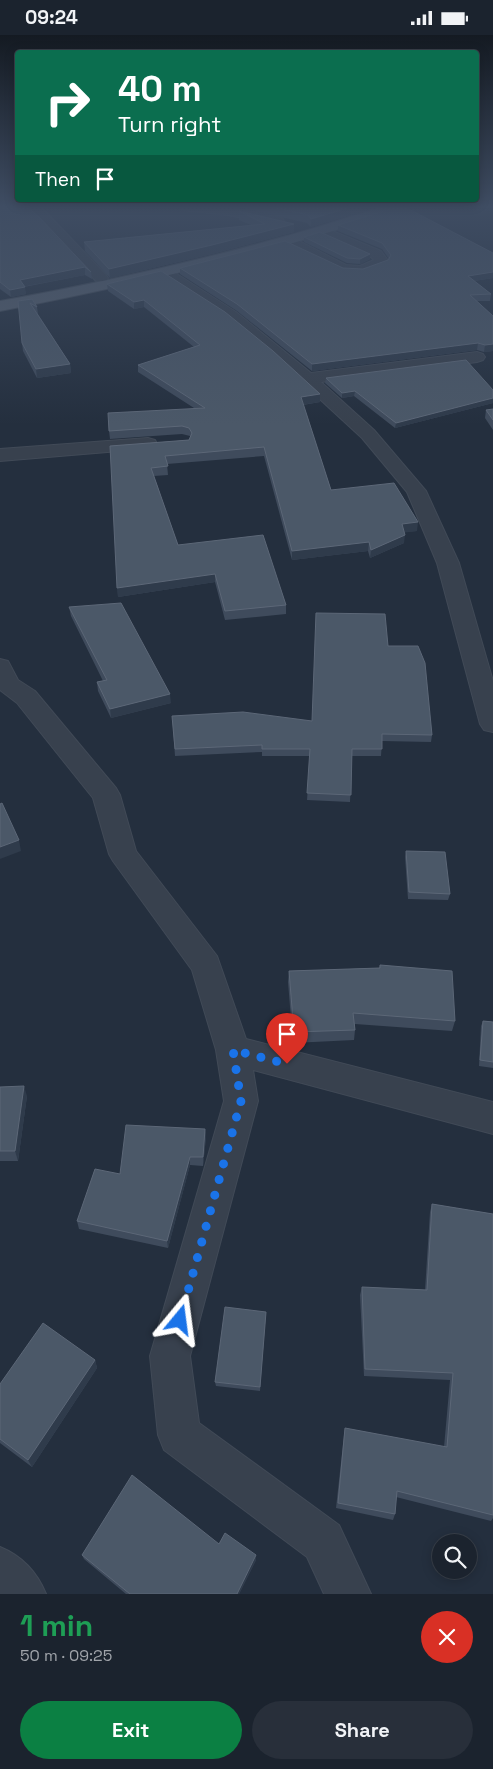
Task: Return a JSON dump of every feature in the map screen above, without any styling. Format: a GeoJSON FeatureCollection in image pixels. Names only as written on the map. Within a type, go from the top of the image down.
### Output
{"type":"FeatureCollection","features":[{"type":"Feature","properties":{"kind":"main road"},"geometry":{"type":"LineString","coordinates":[[0,297],[97,279]]}},
{"type":"Feature","properties":{"kind":"main road"},"geometry":{"type":"LineString","coordinates":[[0,307],[134,279]]}},
{"type":"Feature","properties":{"kind":"street"},"geometry":{"type":"LineString","coordinates":[[175,279],[231,315],[308,379],[368,434],[416,491],[448,563],[493,724]]}},
{"type":"Feature","properties":{"kind":"street"},"geometry":{"type":"LineString","coordinates":[[308,379],[476,357]]}},
{"type":"Feature","properties":{"kind":"street"},"geometry":{"type":"LineString","coordinates":[[0,455],[163,443]]}},
{"type":"Feature","properties":{"kind":"street"},"geometry":{"type":"LineString","coordinates":[[0,666],[8,684],[26,697],[106,795],[124,854],[206,965],[233,1050],[241,1101],[170,1356],[179,1435],[323,1541],[348,1594]]}},
{"type":"Feature","properties":{"kind":"street"},"geometry":{"type":"LineString","coordinates":[[233,1050],[493,1118]]}},
{"type":"Feature","properties":{"kind":"street"},"geometry":{"type":"LineString","coordinates":[[0,1570],[23,1594]]}},
{"type":"Feature","properties":{"kind":"building"},"geometry":{"type":"Polygon","coordinates":[[[0,279],[26,279],[20,280],[25,287],[10,290],[0,282],[0,279]]]}},
{"type":"Feature","properties":{"kind":"building"},"geometry":{"type":"Polygon","coordinates":[[[129,279],[173,279],[225,312],[273,351],[320,394],[301,397],[331,490],[394,483],[418,522],[402,524],[405,535],[371,550],[369,542],[292,551],[264,447],[165,456],[168,466],[151,468],[178,545],[263,535],[286,605],[225,611],[215,574],[117,588],[110,446],[189,440],[192,433],[189,428],[182,426],[109,431],[108,413],[205,408],[138,365],[200,345],[144,300],[134,302],[107,284],[129,279]]]}},
{"type":"Feature","properties":{"kind":"building"},"geometry":{"type":"Polygon","coordinates":[[[197,279],[472,279],[491,294],[470,295],[493,316],[493,344],[485,345],[478,343],[312,364],[237,304],[197,279]]]}},
{"type":"Feature","properties":{"kind":"building"},"geometry":{"type":"Polygon","coordinates":[[[32,299],[37,307],[30,303],[70,364],[36,369],[22,343],[18,301],[32,299]]]}},
{"type":"Feature","properties":{"kind":"building"},"geometry":{"type":"Polygon","coordinates":[[[466,360],[493,390],[493,398],[396,423],[355,391],[342,393],[326,378],[466,360]]]}},
{"type":"Feature","properties":{"kind":"building"},"geometry":{"type":"Polygon","coordinates":[[[493,409],[493,420],[486,410],[493,409]]]}},
{"type":"Feature","properties":{"kind":"building"},"geometry":{"type":"Polygon","coordinates":[[[121,603],[170,694],[110,709],[97,682],[107,680],[69,607],[121,603]]]}},
{"type":"Feature","properties":{"kind":"building"},"geometry":{"type":"Polygon","coordinates":[[[316,613],[385,614],[388,646],[418,646],[425,663],[432,735],[382,734],[382,749],[352,749],[351,795],[307,793],[310,749],[262,749],[262,745],[175,749],[172,716],[243,712],[312,721],[316,613]]]}},
{"type":"Feature","properties":{"kind":"building"},"geometry":{"type":"Polygon","coordinates":[[[2,803],[19,840],[0,847],[0,804],[2,803]]]}},
{"type":"Feature","properties":{"kind":"building"},"geometry":{"type":"Polygon","coordinates":[[[406,851],[445,852],[450,894],[409,892],[406,851]]]}},
{"type":"Feature","properties":{"kind":"building"},"geometry":{"type":"Polygon","coordinates":[[[380,965],[452,971],[455,1021],[353,1013],[355,1030],[294,1032],[289,971],[380,968],[380,965]]]}},
{"type":"Feature","properties":{"kind":"building"},"geometry":{"type":"Polygon","coordinates":[[[483,1021],[493,1022],[493,1062],[480,1060],[483,1021]]]}},
{"type":"Feature","properties":{"kind":"building"},"geometry":{"type":"Polygon","coordinates":[[[24,1086],[15,1151],[0,1151],[0,1087],[24,1086]]]}},
{"type":"Feature","properties":{"kind":"building"},"geometry":{"type":"Polygon","coordinates":[[[126,1125],[205,1129],[203,1157],[190,1157],[167,1241],[77,1221],[95,1169],[120,1174],[126,1125]]]}},
{"type":"Feature","properties":{"kind":"building"},"geometry":{"type":"Polygon","coordinates":[[[432,1204],[493,1214],[493,1515],[397,1491],[395,1514],[338,1503],[345,1428],[447,1447],[453,1373],[365,1369],[362,1287],[427,1290],[432,1204]]]}},
{"type":"Feature","properties":{"kind":"building"},"geometry":{"type":"Polygon","coordinates":[[[225,1307],[266,1312],[260,1387],[215,1382],[225,1307]]]}},
{"type":"Feature","properties":{"kind":"building"},"geometry":{"type":"Polygon","coordinates":[[[43,1323],[95,1360],[28,1460],[0,1439],[0,1384],[43,1323]]]}},
{"type":"Feature","properties":{"kind":"building"},"geometry":{"type":"Polygon","coordinates":[[[132,1475],[219,1544],[225,1533],[256,1555],[237,1594],[130,1594],[82,1555],[132,1475]]]}},
{"type":"Feature","properties":{"kind":"route"},"geometry":{"type":"LineString","coordinates":[[180,1320],[241,1101],[233,1050],[287,1064]]}}]}
